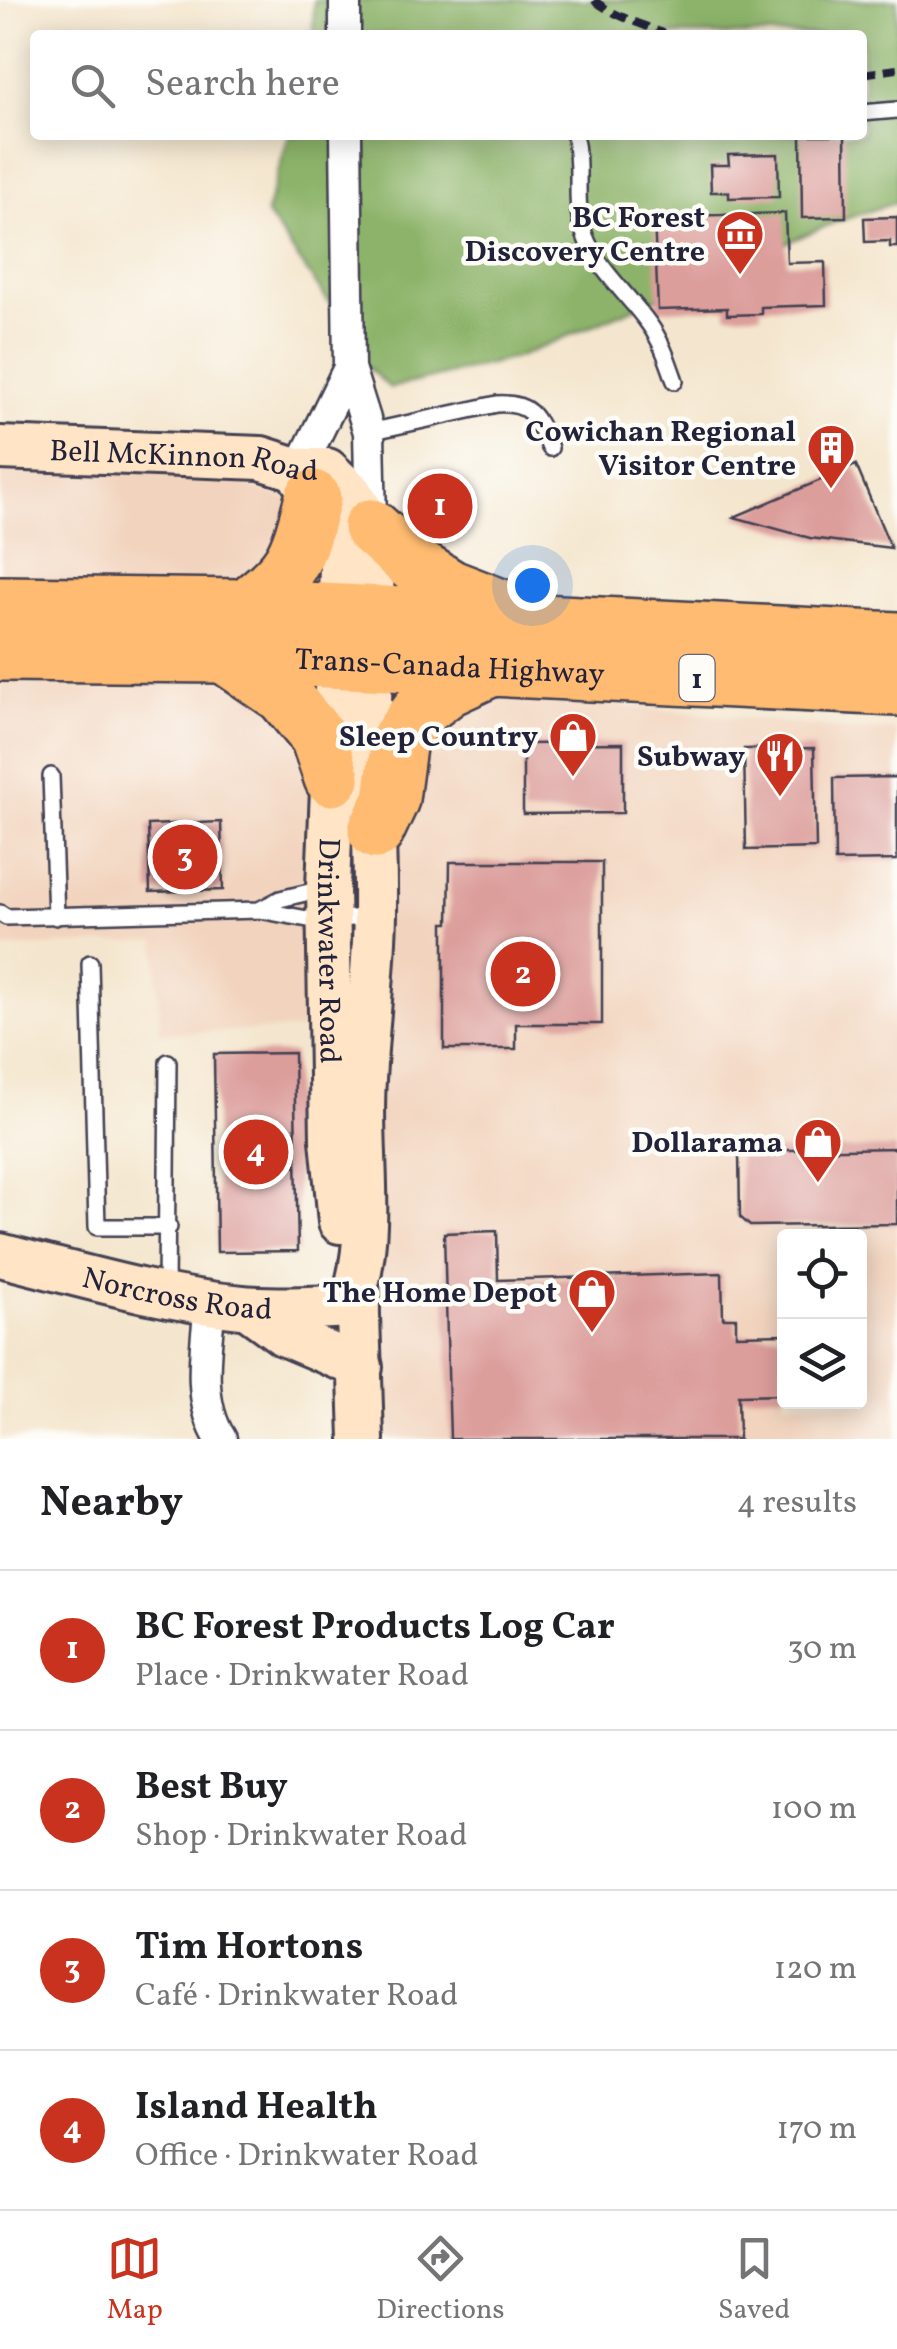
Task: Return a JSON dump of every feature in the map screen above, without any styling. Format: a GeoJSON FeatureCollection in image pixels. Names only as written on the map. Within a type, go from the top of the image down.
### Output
{"type":"FeatureCollection","features":[{"type":"Feature","properties":{"kind":"highway"},"geometry":{"type":"LineString","coordinates":[[306,484],[294,560],[234,631],[318,738],[332,778]]}},
{"type":"Feature","properties":{"kind":"highway"},"geometry":{"type":"LineString","coordinates":[[371,527],[414,564],[451,588],[533,621]]}},
{"type":"Feature","properties":{"kind":"highway","name":"Trans-Canada Highway"},"geometry":{"type":"LineString","coordinates":[[0,604],[234,631],[355,637],[533,621],[897,640]]}},
{"type":"Feature","properties":{"kind":"highway","name":"Trans-Canada Highway"},"geometry":{"type":"LineString","coordinates":[[0,653],[234,631]]}},
{"type":"Feature","properties":{"kind":"highway","name":"Trans-Canada Highway"},"geometry":{"type":"LineString","coordinates":[[355,637],[496,666],[897,688]]}},
{"type":"Feature","properties":{"kind":"highway"},"geometry":{"type":"LineString","coordinates":[[376,831],[391,799],[399,738],[420,711],[450,688],[496,666]]}},
{"type":"Feature","properties":{"kind":"street"},"geometry":{"type":"LineString","coordinates":[[345,0],[345,30]]}},
{"type":"Feature","properties":{"kind":"street"},"geometry":{"type":"LineString","coordinates":[[346,140],[349,368],[368,432],[371,527],[355,637]]}},
{"type":"Feature","properties":{"kind":"street"},"geometry":{"type":"LineString","coordinates":[[349,368],[306,484],[337,540],[355,637]]}},
{"type":"Feature","properties":{"kind":"street","name":"Bell McKinnon Road"},"geometry":{"type":"LineString","coordinates":[[0,448],[260,458],[306,484],[327,470],[351,493],[371,527]]}},
{"type":"Feature","properties":{"kind":"street","name":"Drinkwater Road"},"geometry":{"type":"LineString","coordinates":[[355,637],[332,778],[329,903],[332,1140],[342,1258],[357,1295]]}},
{"type":"Feature","properties":{"kind":"street","name":"Drinkwater Road"},"geometry":{"type":"LineString","coordinates":[[355,637],[376,831],[375,917],[364,1083],[365,1232],[357,1295],[362,1439]]}},
{"type":"Feature","properties":{"kind":"street","name":"Norcross Road"},"geometry":{"type":"LineString","coordinates":[[0,1256],[166,1296],[228,1306],[357,1295]]}},
{"type":"Feature","properties":{"kind":"street"},"geometry":{"type":"LineString","coordinates":[[220,1439],[211,1424],[204,1370],[228,1306],[361,1367]]}},
{"type":"Feature","properties":{"kind":"lane"},"geometry":{"type":"LineString","coordinates":[[867,112],[897,110]]}},
{"type":"Feature","properties":{"kind":"lane"},"geometry":{"type":"LineString","coordinates":[[575,140],[577,213],[589,246],[650,326],[676,381]]}},
{"type":"Feature","properties":{"kind":"lane"},"geometry":{"type":"LineString","coordinates":[[368,432],[514,403],[537,420],[550,448]]}},
{"type":"Feature","properties":{"kind":"lane"},"geometry":{"type":"LineString","coordinates":[[51,776],[56,917]]}},
{"type":"Feature","properties":{"kind":"lane"},"geometry":{"type":"LineString","coordinates":[[259,910],[280,899],[329,903],[375,917]]}},
{"type":"Feature","properties":{"kind":"lane"},"geometry":{"type":"LineString","coordinates":[[0,913],[56,917],[259,910],[312,920],[329,903]]}},
{"type":"Feature","properties":{"kind":"lane"},"geometry":{"type":"LineString","coordinates":[[90,963],[97,1227],[169,1228]]}},
{"type":"Feature","properties":{"kind":"lane"},"geometry":{"type":"LineString","coordinates":[[166,1296],[168,1062]]}},
{"type":"Feature","properties":{"kind":"shaded area"},"geometry":{"type":"Polygon","coordinates":[[[0,461],[208,473],[310,506],[366,678],[853,730],[897,730],[897,1439],[374,1439],[371,1028],[160,1033],[156,941],[0,948],[0,461]]]}},
{"type":"Feature","properties":{"kind":"green space"},"geometry":{"type":"Polygon","coordinates":[[[314,0],[897,0],[897,202],[833,223],[518,357],[390,388],[342,344],[343,322],[266,213],[288,140],[867,140],[867,30],[313,30],[314,0]]]}},
{"type":"Feature","properties":{"kind":"building"},"geometry":{"type":"Polygon","coordinates":[[[801,140],[845,140],[846,217],[802,218],[801,140]]]}},
{"type":"Feature","properties":{"kind":"building"},"geometry":{"type":"Polygon","coordinates":[[[778,154],[779,197],[729,198],[729,192],[711,192],[710,165],[729,165],[728,155],[778,154]]]}},
{"type":"Feature","properties":{"kind":"building"},"geometry":{"type":"Polygon","coordinates":[[[785,213],[787,263],[825,262],[826,305],[761,307],[761,314],[727,315],[727,308],[658,310],[654,217],[785,213]]]}},
{"type":"Feature","properties":{"kind":"building"},"geometry":{"type":"Polygon","coordinates":[[[897,217],[897,247],[890,247],[890,241],[865,242],[864,218],[897,217]]]}},
{"type":"Feature","properties":{"kind":"building","name":"Cowichan Regional Visitor Centre"},"geometry":{"type":"Polygon","coordinates":[[[856,465],[891,548],[810,538],[734,517],[856,465]]]}},
{"type":"Feature","properties":{"kind":"building","name":"Sleep Country"},"geometry":{"type":"Polygon","coordinates":[[[623,743],[623,813],[523,814],[523,744],[623,743]]]}},
{"type":"Feature","properties":{"kind":"building","name":"Subway"},"geometry":{"type":"Polygon","coordinates":[[[814,748],[816,848],[746,850],[744,749],[814,748]]]}},
{"type":"Feature","properties":{"kind":"building"},"geometry":{"type":"Polygon","coordinates":[[[897,777],[897,860],[835,861],[834,778],[897,777]]]}},
{"type":"Feature","properties":{"kind":"building"},"geometry":{"type":"Polygon","coordinates":[[[221,822],[223,890],[150,892],[148,825],[221,822]]]}},
{"type":"Feature","properties":{"kind":"building"},"geometry":{"type":"Polygon","coordinates":[[[450,862],[602,862],[602,1024],[516,1024],[516,1049],[444,1049],[444,923],[449,923],[450,862]]]}},
{"type":"Feature","properties":{"kind":"building"},"geometry":{"type":"Polygon","coordinates":[[[294,1053],[298,1251],[217,1252],[214,1054],[294,1053]]]}},
{"type":"Feature","properties":{"kind":"building","name":"Dollarama"},"geometry":{"type":"Polygon","coordinates":[[[897,1148],[897,1224],[750,1226],[740,1217],[739,1151],[897,1148]]]}},
{"type":"Feature","properties":{"kind":"building","name":"The Home Depot"},"geometry":{"type":"Polygon","coordinates":[[[497,1231],[498,1280],[722,1273],[723,1318],[736,1318],[736,1335],[777,1334],[777,1395],[738,1396],[739,1439],[450,1439],[444,1233],[497,1231]]]}},
{"type":"Feature","properties":{"kind":"railway"},"geometry":{"type":"LineString","coordinates":[[594,0],[654,30]]}},
{"type":"Feature","properties":{"kind":"railway"},"geometry":{"type":"LineString","coordinates":[[867,73],[897,69]]}},
{"type":"Feature","properties":{"kind":"place","name":"BC Forest Discovery Centre"},"geometry":{"type":"Point","coordinates":[740,276]}},
{"type":"Feature","properties":{"kind":"place","name":"Cowichan Regional Visitor Centre"},"geometry":{"type":"Point","coordinates":[831,490]}},
{"type":"Feature","properties":{"kind":"place","name":"BC Forest Products Log Car"},"geometry":{"type":"Point","coordinates":[440,506]}},
{"type":"Feature","properties":{"kind":"place","name":"Sleep Country"},"geometry":{"type":"Point","coordinates":[573,778]}},
{"type":"Feature","properties":{"kind":"place","name":"Subway"},"geometry":{"type":"Point","coordinates":[780,798]}},
{"type":"Feature","properties":{"kind":"place","name":"Tim Hortons"},"geometry":{"type":"Point","coordinates":[185,857]}},
{"type":"Feature","properties":{"kind":"place","name":"Best Buy"},"geometry":{"type":"Point","coordinates":[523,974]}},
{"type":"Feature","properties":{"kind":"place","name":"Island Health"},"geometry":{"type":"Point","coordinates":[256,1152]}},
{"type":"Feature","properties":{"kind":"place","name":"Dollarama"},"geometry":{"type":"Point","coordinates":[818,1184]}},
{"type":"Feature","properties":{"kind":"place","name":"The Home Depot"},"geometry":{"type":"Point","coordinates":[592,1334]}}]}
